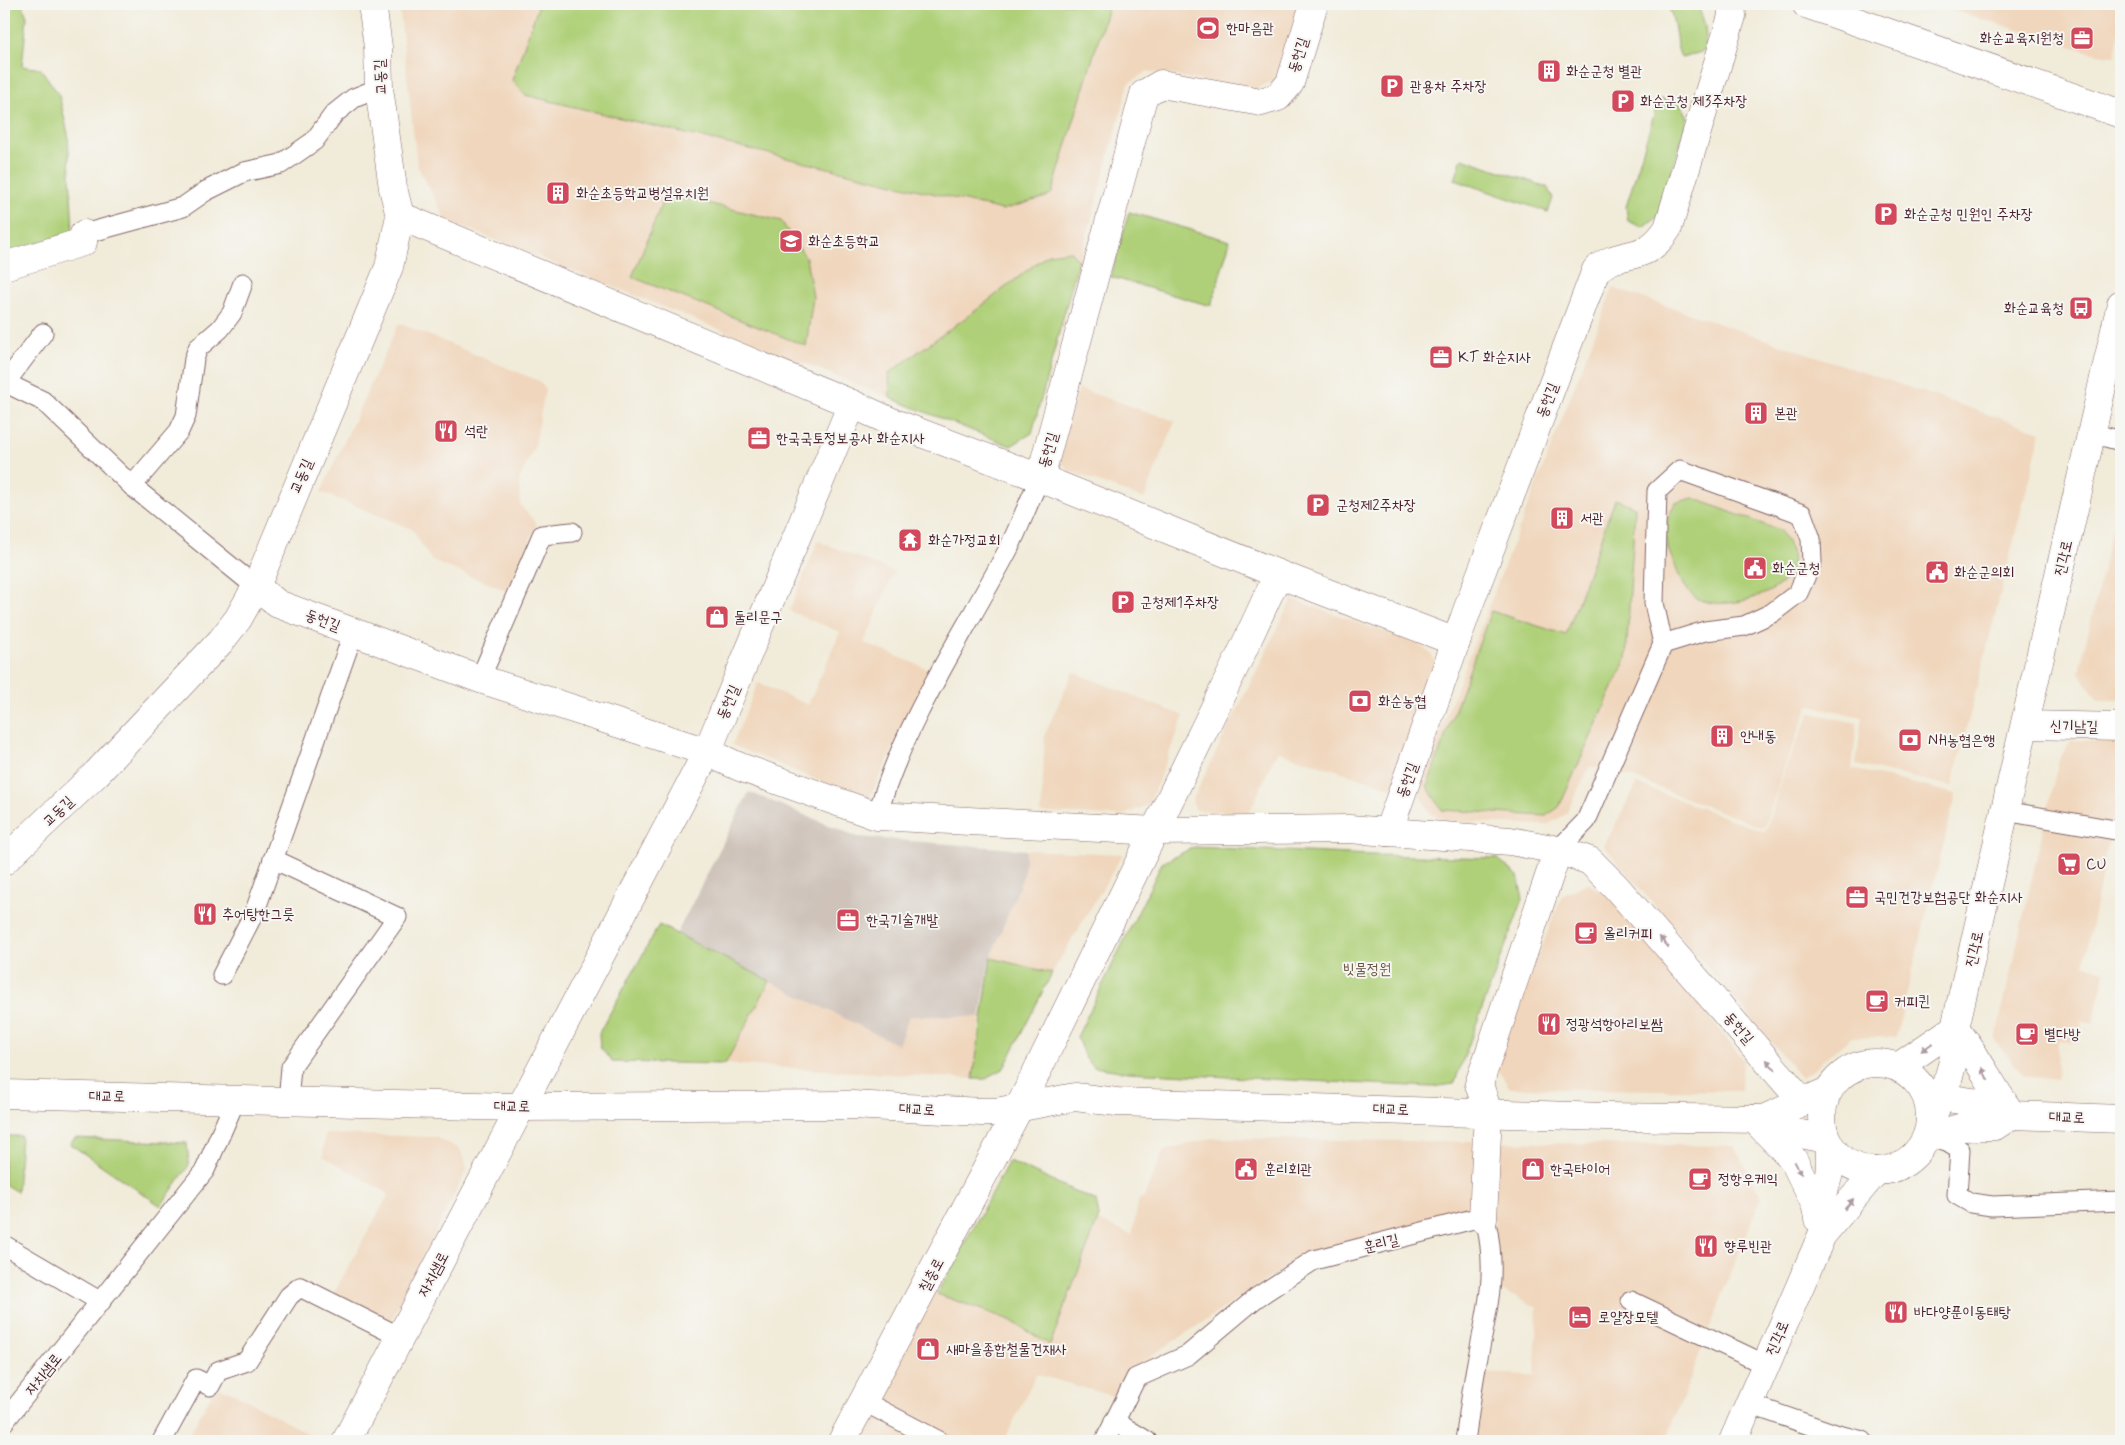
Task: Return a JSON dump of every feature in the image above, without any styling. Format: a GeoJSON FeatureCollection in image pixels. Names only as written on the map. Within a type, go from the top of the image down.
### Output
{"type":"FeatureCollection","features":[{"type":"Feature","properties":{"kind":"street","name":"교동길"},"geometry":{"type":"LineString","coordinates":[[4,861],[98,773],[221,641],[238,619],[256,587],[389,267],[400,216],[379,88],[378,47],[372,4]]}},
{"type":"Feature","properties":{"kind":"street","name":"동헌길"},"geometry":{"type":"LineString","coordinates":[[707,752],[852,404],[892,422],[1040,478],[1144,94],[1161,84],[1261,102],[1278,97],[1290,83],[1314,4]]}},
{"type":"Feature","properties":{"kind":"street","name":"동헌길"},"geometry":{"type":"LineString","coordinates":[[1388,832],[1456,642],[1596,270],[1607,261],[1645,253],[1659,243],[1668,228],[1732,16],[1731,4]]}},
{"type":"Feature","properties":{"kind":"street"},"geometry":{"type":"LineString","coordinates":[[1806,4],[2121,114]]}},
{"type":"Feature","properties":{"kind":"street"},"geometry":{"type":"LineString","coordinates":[[400,216],[852,404]]}},
{"type":"Feature","properties":{"kind":"street"},"geometry":{"type":"LineString","coordinates":[[4,266],[83,242],[84,234]]}},
{"type":"Feature","properties":{"kind":"street","name":"진각로"},"geometry":{"type":"LineString","coordinates":[[1931,1112],[1957,1046],[1955,1028],[2121,304]]}},
{"type":"Feature","properties":{"kind":"street"},"geometry":{"type":"LineString","coordinates":[[1040,478],[1278,574],[1456,642]]}},
{"type":"Feature","properties":{"kind":"street"},"geometry":{"type":"LineString","coordinates":[[1019,1108],[1156,831],[1278,574]]}},
{"type":"Feature","properties":{"kind":"street","name":"동헌길"},"geometry":{"type":"LineString","coordinates":[[256,587],[278,604],[480,679],[707,752],[740,767],[877,816],[1156,831],[1265,828],[1388,832],[1510,841],[1558,850],[1590,861],[1616,887],[1803,1102]]}},
{"type":"Feature","properties":{"kind":"street","name":"신기남길"},"geometry":{"type":"LineString","coordinates":[[2026,725],[2121,727]]}},
{"type":"Feature","properties":{"kind":"street","name":"자치샘로"},"geometry":{"type":"LineString","coordinates":[[346,1441],[707,752]]}},
{"type":"Feature","properties":{"kind":"street"},"geometry":{"type":"LineString","coordinates":[[1483,1219],[1488,1112],[1479,1084],[1558,850]]}},
{"type":"Feature","properties":{"kind":"street"},"geometry":{"type":"LineString","coordinates":[[1898,1068],[1955,1028],[1975,1053],[1994,1090],[2012,1114],[1996,1126],[1963,1127],[1931,1112]]}},
{"type":"Feature","properties":{"kind":"street"},"geometry":{"type":"LineString","coordinates":[[1759,1119],[1786,1131],[1828,1142],[1847,1164],[1865,1171],[1884,1171],[1902,1165],[1917,1154],[1931,1112],[1921,1084],[1908,1073],[1898,1068],[1876,1062],[1859,1065],[1843,1073],[1828,1091],[1823,1100],[1821,1118],[1828,1142],[1830,1170],[1819,1224]]}},
{"type":"Feature","properties":{"kind":"street"},"geometry":{"type":"LineString","coordinates":[[1759,1119],[1828,1091]]}},
{"type":"Feature","properties":{"kind":"street","name":"대교로"},"geometry":{"type":"LineString","coordinates":[[4,1094],[520,1107],[852,1105],[981,1112],[1019,1108],[1075,1098],[1117,1102],[1605,1117],[1759,1119]]}},
{"type":"Feature","properties":{"kind":"street","name":"대교로"},"geometry":{"type":"LineString","coordinates":[[1931,1112],[1979,1103],[2012,1114],[2121,1119]]}},
{"type":"Feature","properties":{"kind":"street","name":"칠충로"},"geometry":{"type":"LineString","coordinates":[[842,1441],[1019,1108]]}},
{"type":"Feature","properties":{"kind":"street"},"geometry":{"type":"LineString","coordinates":[[1759,1119],[1793,1159],[1815,1204],[1819,1224]]}},
{"type":"Feature","properties":{"kind":"street"},"geometry":{"type":"LineString","coordinates":[[1819,1224],[1876,1171]]}},
{"type":"Feature","properties":{"kind":"street","name":"진각로"},"geometry":{"type":"LineString","coordinates":[[1733,1441],[1766,1365],[1819,1224]]}},
{"type":"Feature","properties":{"kind":"lane"},"geometry":{"type":"LineString","coordinates":[[84,234],[182,207],[206,190],[244,172],[281,164],[314,141],[334,114],[354,98],[379,88]]}},
{"type":"Feature","properties":{"kind":"lane"},"geometry":{"type":"LineString","coordinates":[[132,486],[179,431],[186,416],[194,359],[198,348],[220,329],[232,313],[243,283]]}},
{"type":"Feature","properties":{"kind":"lane"},"geometry":{"type":"LineString","coordinates":[[43,333],[5,382],[43,400],[132,486],[256,587]]}},
{"type":"Feature","properties":{"kind":"lane"},"geometry":{"type":"LineString","coordinates":[[2091,433],[2121,441]]}},
{"type":"Feature","properties":{"kind":"lane"},"geometry":{"type":"LineString","coordinates":[[1558,850],[1586,821],[1663,644],[1654,603],[1657,491],[1680,470],[1802,514],[1811,539],[1812,562],[1798,593],[1772,613],[1744,626],[1705,631],[1663,644]]}},
{"type":"Feature","properties":{"kind":"lane"},"geometry":{"type":"LineString","coordinates":[[877,816],[888,778],[928,692],[1009,547],[1040,478]]}},
{"type":"Feature","properties":{"kind":"lane"},"geometry":{"type":"LineString","coordinates":[[480,679],[542,536],[572,532]]}},
{"type":"Feature","properties":{"kind":"lane"},"geometry":{"type":"LineString","coordinates":[[222,975],[255,911],[354,632]]}},
{"type":"Feature","properties":{"kind":"lane"},"geometry":{"type":"LineString","coordinates":[[2006,811],[2121,831]]}},
{"type":"Feature","properties":{"kind":"lane"},"geometry":{"type":"LineString","coordinates":[[273,859],[397,918],[291,1067],[288,1102]]}},
{"type":"Feature","properties":{"kind":"lane","name":"자치샘로"},"geometry":{"type":"LineString","coordinates":[[4,1422],[206,1170],[235,1101]]}},
{"type":"Feature","properties":{"kind":"lane"},"geometry":{"type":"LineString","coordinates":[[1931,1112],[1947,1142],[1960,1150],[1957,1194],[1971,1203],[1992,1206],[2121,1201]]}},
{"type":"Feature","properties":{"kind":"lane","name":"훈리길"},"geometry":{"type":"LineString","coordinates":[[1105,1441],[1136,1378],[1188,1355],[1256,1298],[1314,1260],[1477,1218],[1483,1219]]}},
{"type":"Feature","properties":{"kind":"lane"},"geometry":{"type":"LineString","coordinates":[[1465,1441],[1477,1359],[1490,1300],[1492,1256],[1488,1231],[1483,1219]]}},
{"type":"Feature","properties":{"kind":"lane"},"geometry":{"type":"LineString","coordinates":[[4,1245],[101,1302]]}},
{"type":"Feature","properties":{"kind":"lane"},"geometry":{"type":"LineString","coordinates":[[162,1441],[196,1379],[210,1386],[218,1371],[247,1360],[290,1296],[300,1287],[400,1337]]}},
{"type":"Feature","properties":{"kind":"lane"},"geometry":{"type":"LineString","coordinates":[[1630,1301],[1766,1365]]}},
{"type":"Feature","properties":{"kind":"lane"},"geometry":{"type":"LineString","coordinates":[[863,1401],[939,1441]]}},
{"type":"Feature","properties":{"kind":"lane"},"geometry":{"type":"LineString","coordinates":[[1749,1404],[1838,1436],[1863,1441]]}},
{"type":"Feature","properties":{"kind":"lane"},"geometry":{"type":"LineString","coordinates":[[1114,1422],[1147,1441]]}},
{"type":"Feature","properties":{"kind":"shaded area","name":"화순초등학교"},"geometry":{"type":"Polygon","coordinates":[[[399,4],[1299,4],[1274,80],[1254,90],[1147,71],[1129,83],[1032,433],[1011,446],[446,220],[417,165],[399,4]]]}},
{"type":"Feature","properties":{"kind":"shaded area","name":"화순교육지원청"},"geometry":{"type":"Polygon","coordinates":[[[1933,4],[2121,4],[2121,23],[2115,56],[2097,54],[1933,4]]]}},
{"type":"Feature","properties":{"kind":"shaded area","name":"화순군청"},"geometry":{"type":"Polygon","coordinates":[[[1613,288],[2041,432],[1952,786],[1856,765],[1862,717],[1809,705],[1785,766],[1764,828],[1631,777],[1590,766],[1566,814],[1547,825],[1448,821],[1431,814],[1420,796],[1420,782],[1613,288]]]}},
{"type":"Feature","properties":{"kind":"shaded area"},"geometry":{"type":"Polygon","coordinates":[[[399,323],[539,381],[545,389],[535,445],[519,480],[520,505],[537,524],[508,591],[432,561],[412,529],[321,492],[399,323]]]}},
{"type":"Feature","properties":{"kind":"shaded area"},"geometry":{"type":"Polygon","coordinates":[[[1079,389],[1175,421],[1144,499],[1069,471],[1056,456],[1079,389]]]}},
{"type":"Feature","properties":{"kind":"shaded area"},"geometry":{"type":"Polygon","coordinates":[[[2121,492],[2121,700],[2098,700],[2079,672],[2121,492]]]}},
{"type":"Feature","properties":{"kind":"shaded area"},"geometry":{"type":"Polygon","coordinates":[[[818,541],[894,572],[864,643],[931,670],[868,801],[732,745],[758,683],[808,705],[840,632],[789,611],[818,541]]]}},
{"type":"Feature","properties":{"kind":"shaded area"},"geometry":{"type":"Polygon","coordinates":[[[1292,599],[1416,643],[1429,652],[1439,666],[1392,788],[1277,751],[1249,813],[1196,810],[1192,801],[1292,599]]]}},
{"type":"Feature","properties":{"kind":"shaded area"},"geometry":{"type":"Polygon","coordinates":[[[1073,672],[1184,716],[1149,804],[1121,816],[1041,813],[1045,734],[1073,672]]]}},
{"type":"Feature","properties":{"kind":"shaded area"},"geometry":{"type":"Polygon","coordinates":[[[1810,713],[1857,723],[1852,769],[1956,794],[1896,1037],[1850,1038],[1802,1078],[1604,846],[1637,784],[1765,832],[1786,767],[1810,713]]]}},
{"type":"Feature","properties":{"kind":"shaded area"},"geometry":{"type":"Polygon","coordinates":[[[2072,740],[2121,742],[2121,824],[2112,823],[2084,964],[2105,972],[2093,1023],[2082,1020],[2079,1039],[2074,1042],[2058,1041],[2057,1080],[2024,1076],[1995,1041],[2059,759],[2072,740]]]}},
{"type":"Feature","properties":{"kind":"shaded area"},"geometry":{"type":"Polygon","coordinates":[[[749,792],[858,837],[1026,850],[1024,874],[989,963],[980,1017],[909,1016],[898,1045],[676,935],[749,792]]]}},
{"type":"Feature","properties":{"kind":"shaded area"},"geometry":{"type":"Polygon","coordinates":[[[1026,850],[1123,854],[1052,973],[991,958],[1024,874],[1026,850]]]}},
{"type":"Feature","properties":{"kind":"shaded area"},"geometry":{"type":"Polygon","coordinates":[[[1588,883],[1618,902],[1743,1060],[1741,1091],[1510,1088],[1495,1066],[1562,896],[1588,883]]]}},
{"type":"Feature","properties":{"kind":"shaded area"},"geometry":{"type":"Polygon","coordinates":[[[770,981],[898,1045],[908,1016],[980,1017],[973,1079],[725,1064],[770,981]]]}},
{"type":"Feature","properties":{"kind":"shaded area"},"geometry":{"type":"Polygon","coordinates":[[[325,1134],[435,1137],[460,1149],[467,1169],[386,1330],[329,1302],[389,1194],[323,1156],[325,1134]]]}},
{"type":"Feature","properties":{"kind":"shaded area"},"geometry":{"type":"Polygon","coordinates":[[[1211,1138],[1734,1146],[1761,1196],[1666,1441],[1459,1441],[1469,1373],[1535,1375],[1537,1307],[1486,1284],[1495,1220],[1302,1257],[1133,1368],[1119,1398],[1036,1374],[1004,1441],[851,1441],[930,1291],[1010,1320],[1050,1345],[1098,1221],[1132,1235],[1139,1199],[1144,1197],[1163,1151],[1211,1138]]]}},
{"type":"Feature","properties":{"kind":"shaded area"},"geometry":{"type":"Polygon","coordinates":[[[215,1388],[230,1391],[321,1441],[186,1441],[215,1388]]]}},
{"type":"Feature","properties":{"kind":"green space"},"geometry":{"type":"Polygon","coordinates":[[[4,4],[22,4],[27,17],[22,66],[41,69],[59,95],[68,134],[73,232],[4,253],[4,4]]]}},
{"type":"Feature","properties":{"kind":"green space"},"geometry":{"type":"Polygon","coordinates":[[[539,4],[1109,4],[1052,193],[1046,197],[1002,210],[525,95],[512,80],[539,4]]]}},
{"type":"Feature","properties":{"kind":"green space"},"geometry":{"type":"Polygon","coordinates":[[[1666,4],[1696,4],[1705,26],[1704,51],[1682,58],[1670,11],[1666,4]]]}},
{"type":"Feature","properties":{"kind":"green space"},"geometry":{"type":"Polygon","coordinates":[[[1661,99],[1681,104],[1688,117],[1659,216],[1642,227],[1628,221],[1626,207],[1657,104],[1661,99]]]}},
{"type":"Feature","properties":{"kind":"green space"},"geometry":{"type":"Polygon","coordinates":[[[1462,158],[1547,187],[1553,198],[1548,212],[1455,180],[1462,158]]]}},
{"type":"Feature","properties":{"kind":"green space"},"geometry":{"type":"Polygon","coordinates":[[[666,193],[781,221],[806,258],[813,297],[806,346],[632,277],[666,193]]]}},
{"type":"Feature","properties":{"kind":"green space"},"geometry":{"type":"Polygon","coordinates":[[[1129,212],[1230,241],[1211,306],[1111,277],[1129,212]]]}},
{"type":"Feature","properties":{"kind":"green space"},"geometry":{"type":"Polygon","coordinates":[[[1071,251],[1078,262],[1032,433],[1011,446],[890,398],[889,373],[979,308],[1048,254],[1071,251]]]}},
{"type":"Feature","properties":{"kind":"green space"},"geometry":{"type":"Polygon","coordinates":[[[1693,498],[1781,531],[1793,559],[1791,570],[1785,580],[1776,588],[1749,599],[1719,603],[1706,602],[1696,598],[1685,586],[1678,573],[1667,546],[1665,533],[1668,519],[1675,503],[1693,498]]]}},
{"type":"Feature","properties":{"kind":"green space"},"geometry":{"type":"Polygon","coordinates":[[[1615,499],[1635,507],[1626,659],[1559,807],[1546,816],[1442,810],[1427,786],[1491,611],[1566,635],[1615,499]]]}},
{"type":"Feature","properties":{"kind":"green space","name":"빗물정원"},"geometry":{"type":"Polygon","coordinates":[[[1194,847],[1371,855],[1497,858],[1518,876],[1523,899],[1454,1084],[1432,1087],[1128,1072],[1094,1067],[1085,1058],[1077,1037],[1162,863],[1194,847]]]}},
{"type":"Feature","properties":{"kind":"green space"},"geometry":{"type":"Polygon","coordinates":[[[659,925],[770,981],[725,1064],[612,1062],[600,1047],[599,1033],[659,925]]]}},
{"type":"Feature","properties":{"kind":"green space"},"geometry":{"type":"Polygon","coordinates":[[[991,958],[1052,973],[1004,1068],[986,1079],[973,1079],[991,958]]]}},
{"type":"Feature","properties":{"kind":"green space"},"geometry":{"type":"Polygon","coordinates":[[[4,1136],[21,1136],[17,1192],[4,1184],[4,1136]]]}},
{"type":"Feature","properties":{"kind":"green space"},"geometry":{"type":"Polygon","coordinates":[[[75,1138],[187,1143],[189,1165],[161,1206],[70,1144],[75,1138]]]}},
{"type":"Feature","properties":{"kind":"green space"},"geometry":{"type":"Polygon","coordinates":[[[1009,1161],[1096,1201],[1099,1217],[1050,1345],[1010,1320],[937,1294],[1009,1161]]]}},
{"type":"Feature","properties":{"kind":"place","name":"한마음관"},"geometry":{"type":"Point","coordinates":[1208,28]}},
{"type":"Feature","properties":{"kind":"place","name":"화순교육지원청"},"geometry":{"type":"Point","coordinates":[2082,38]}},
{"type":"Feature","properties":{"kind":"place","name":"화순군청 별관"},"geometry":{"type":"Point","coordinates":[1549,71]}},
{"type":"Feature","properties":{"kind":"place","name":"관용차 주차장"},"geometry":{"type":"Point","coordinates":[1392,86]}},
{"type":"Feature","properties":{"kind":"place","name":"화순군청 제3주차장"},"geometry":{"type":"Point","coordinates":[1623,101]}},
{"type":"Feature","properties":{"kind":"place","name":"화순초등학교병설유치원"},"geometry":{"type":"Point","coordinates":[558,193]}},
{"type":"Feature","properties":{"kind":"place","name":"화순군청 민원인 주차장"},"geometry":{"type":"Point","coordinates":[1886,214]}},
{"type":"Feature","properties":{"kind":"place","name":"화순초등학교"},"geometry":{"type":"Point","coordinates":[791,241]}},
{"type":"Feature","properties":{"kind":"place","name":"화순교육청"},"geometry":{"type":"Point","coordinates":[2081,308]}},
{"type":"Feature","properties":{"kind":"place","name":"KT 화순지사"},"geometry":{"type":"Point","coordinates":[1441,357]}},
{"type":"Feature","properties":{"kind":"place","name":"본관"},"geometry":{"type":"Point","coordinates":[1756,413]}},
{"type":"Feature","properties":{"kind":"place","name":"석란"},"geometry":{"type":"Point","coordinates":[446,431]}},
{"type":"Feature","properties":{"kind":"place","name":"한국국토정보공사 화순지사"},"geometry":{"type":"Point","coordinates":[759,438]}},
{"type":"Feature","properties":{"kind":"place","name":"군청제2주차장"},"geometry":{"type":"Point","coordinates":[1318,505]}},
{"type":"Feature","properties":{"kind":"place","name":"서관"},"geometry":{"type":"Point","coordinates":[1562,518]}},
{"type":"Feature","properties":{"kind":"place","name":"화순가정교회"},"geometry":{"type":"Point","coordinates":[910,540]}},
{"type":"Feature","properties":{"kind":"place","name":"화순군청"},"geometry":{"type":"Point","coordinates":[1755,568]}},
{"type":"Feature","properties":{"kind":"place","name":"화순군의회"},"geometry":{"type":"Point","coordinates":[1937,572]}},
{"type":"Feature","properties":{"kind":"place","name":"군청제1주차장"},"geometry":{"type":"Point","coordinates":[1123,602]}},
{"type":"Feature","properties":{"kind":"place","name":"둘리문구"},"geometry":{"type":"Point","coordinates":[717,617]}},
{"type":"Feature","properties":{"kind":"place","name":"화순농협"},"geometry":{"type":"Point","coordinates":[1360,701]}},
{"type":"Feature","properties":{"kind":"place","name":"안내동"},"geometry":{"type":"Point","coordinates":[1722,736]}},
{"type":"Feature","properties":{"kind":"place","name":"NH농협은행"},"geometry":{"type":"Point","coordinates":[1910,740]}},
{"type":"Feature","properties":{"kind":"place","name":"CU"},"geometry":{"type":"Point","coordinates":[2069,864]}},
{"type":"Feature","properties":{"kind":"place","name":"국민건강보험공단 화순지사"},"geometry":{"type":"Point","coordinates":[1857,897]}},
{"type":"Feature","properties":{"kind":"place","name":"추어탕한그릇"},"geometry":{"type":"Point","coordinates":[205,914]}},
{"type":"Feature","properties":{"kind":"place","name":"한국기술개발"},"geometry":{"type":"Point","coordinates":[848,920]}},
{"type":"Feature","properties":{"kind":"place","name":"올리커피"},"geometry":{"type":"Point","coordinates":[1586,933]}},
{"type":"Feature","properties":{"kind":"place","name":"커피퀸"},"geometry":{"type":"Point","coordinates":[1877,1001]}},
{"type":"Feature","properties":{"kind":"place","name":"정광석항아리보쌈"},"geometry":{"type":"Point","coordinates":[1549,1024]}},
{"type":"Feature","properties":{"kind":"place","name":"별다방"},"geometry":{"type":"Point","coordinates":[2027,1034]}},
{"type":"Feature","properties":{"kind":"place","name":"훈리회관"},"geometry":{"type":"Point","coordinates":[1246,1169]}},
{"type":"Feature","properties":{"kind":"place","name":"한국타이어"},"geometry":{"type":"Point","coordinates":[1533,1169]}},
{"type":"Feature","properties":{"kind":"place","name":"정항우케익"},"geometry":{"type":"Point","coordinates":[1700,1179]}},
{"type":"Feature","properties":{"kind":"place","name":"향루빈관"},"geometry":{"type":"Point","coordinates":[1706,1246]}},
{"type":"Feature","properties":{"kind":"place","name":"바다양푼이동태탕"},"geometry":{"type":"Point","coordinates":[1896,1312]}},
{"type":"Feature","properties":{"kind":"place","name":"로얄장모텔"},"geometry":{"type":"Point","coordinates":[1580,1317]}},
{"type":"Feature","properties":{"kind":"place","name":"새마을종합철물건재사"},"geometry":{"type":"Point","coordinates":[928,1349]}}]}
